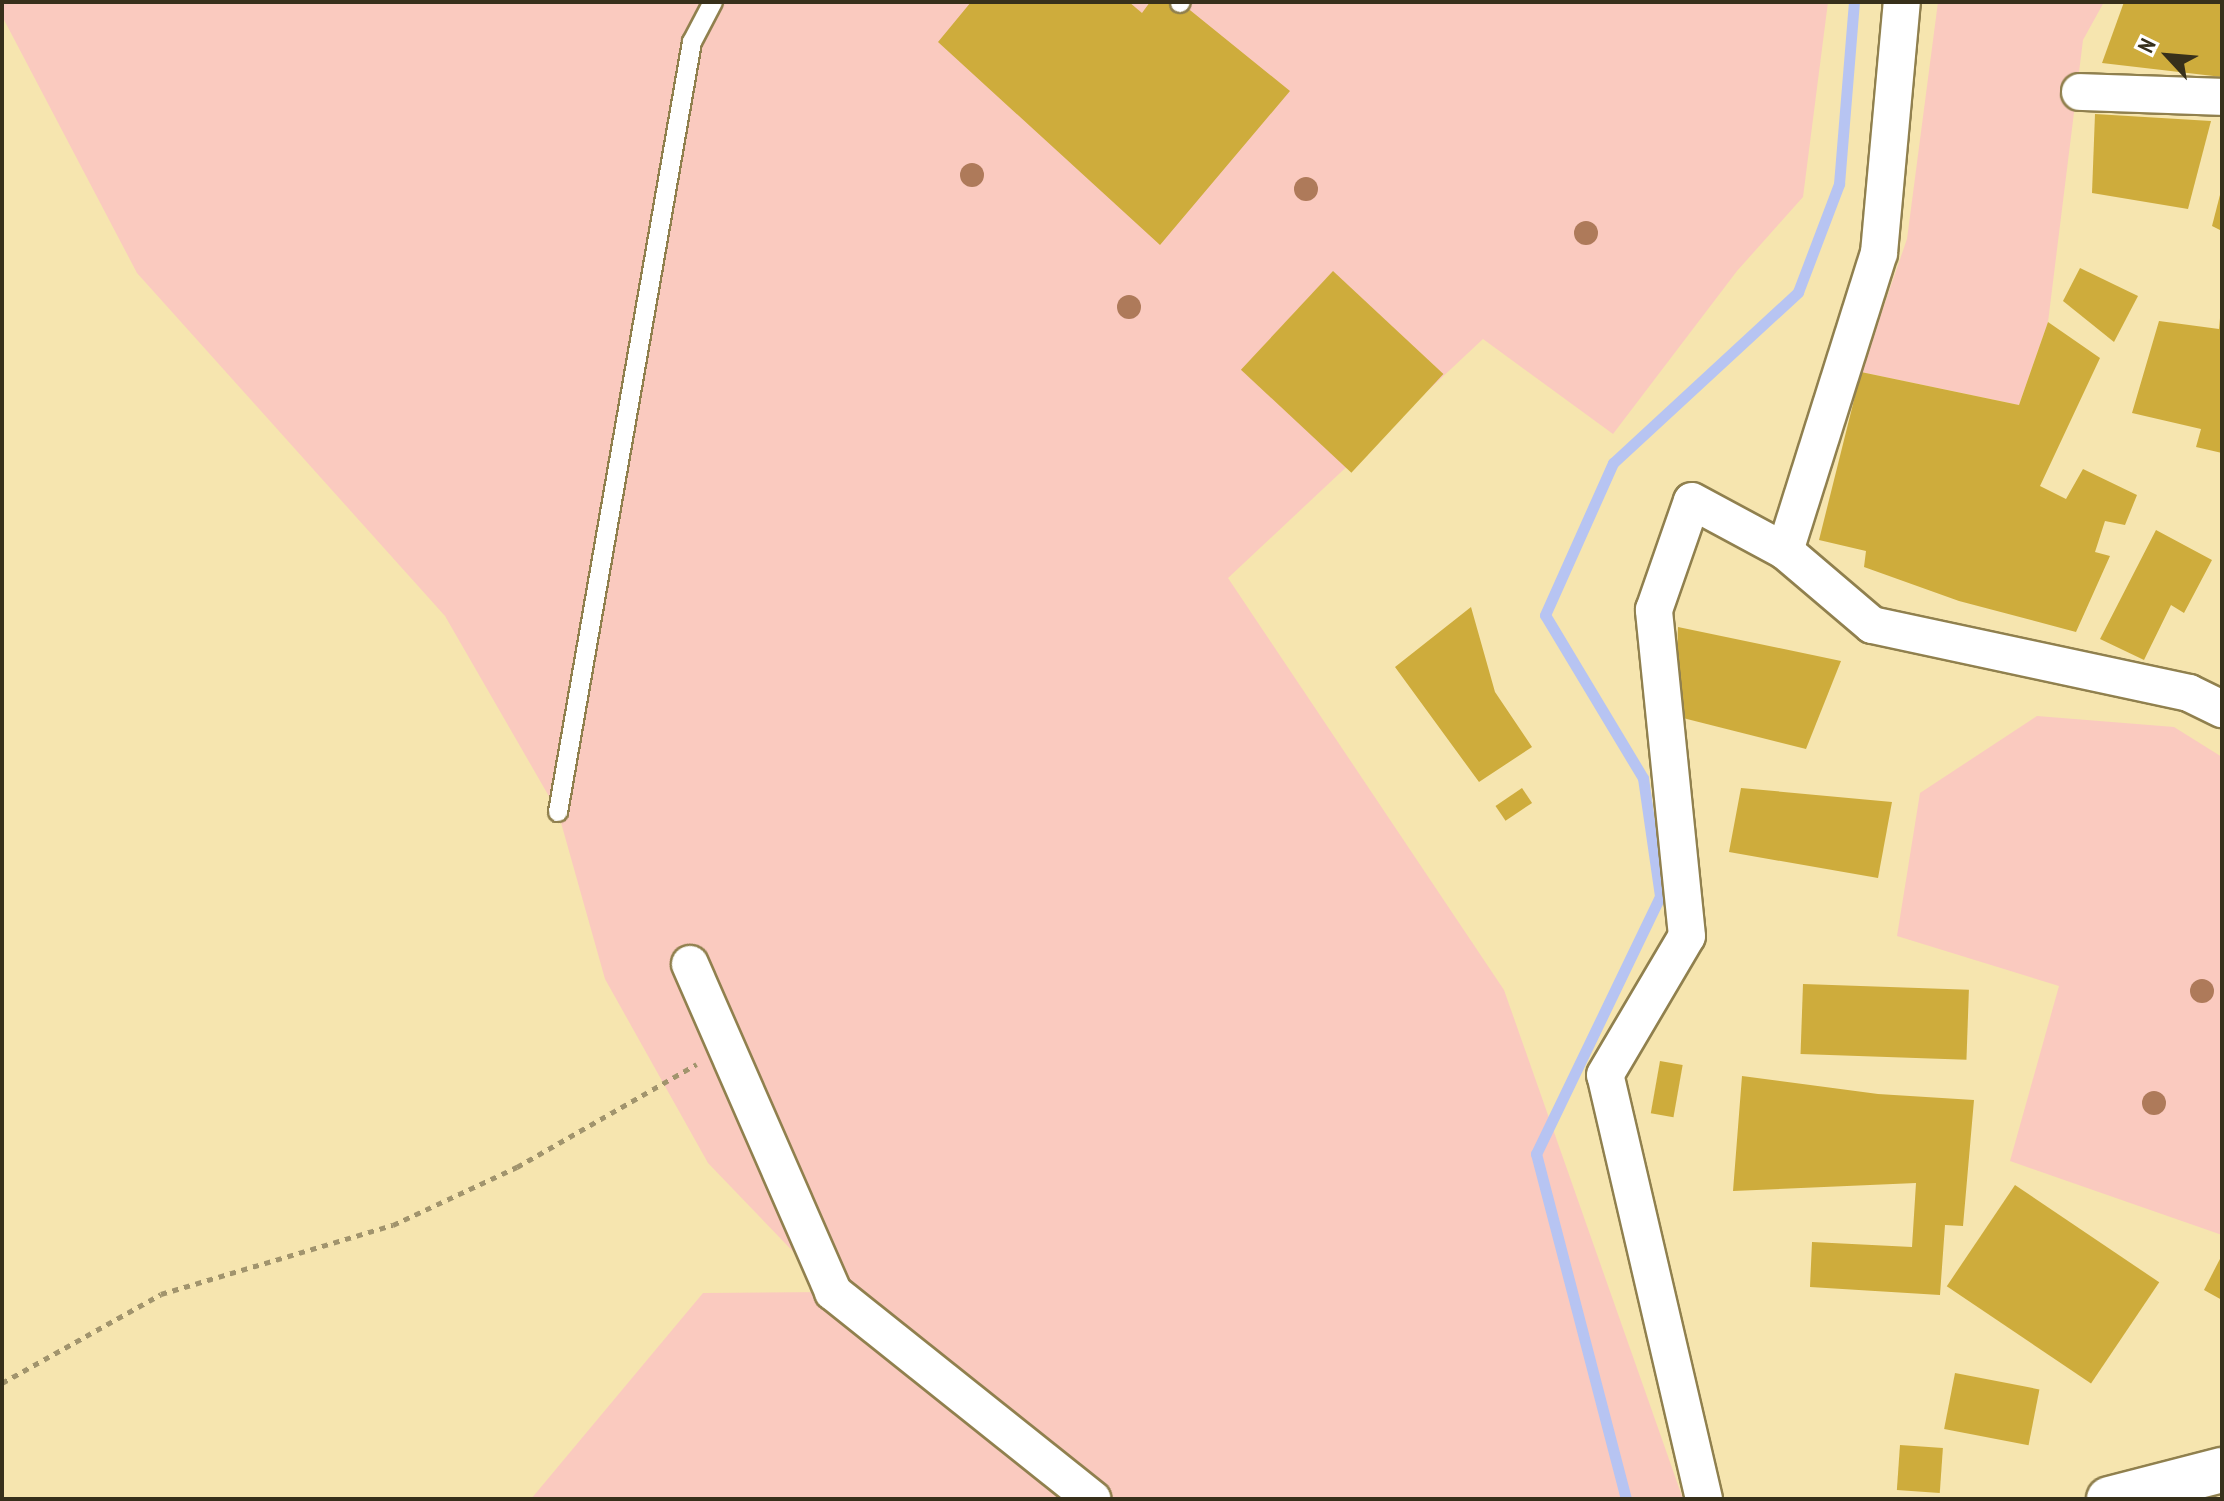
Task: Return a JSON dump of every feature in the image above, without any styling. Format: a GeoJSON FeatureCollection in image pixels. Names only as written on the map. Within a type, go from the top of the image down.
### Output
{"type":"FeatureCollection","features":[{"type":"Feature","properties":{"kind":"street"},"geometry":{"type":"LineString","coordinates":[[1785,551],[1879,253],[1902,2]]}},
{"type":"Feature","properties":{"kind":"street"},"geometry":{"type":"LineString","coordinates":[[2080,92],[2222,97]]}},
{"type":"Feature","properties":{"kind":"street"},"geometry":{"type":"LineString","coordinates":[[1704,1499],[1605,1075],[1687,936],[1654,610],[1692,501],[1785,551],[1872,625],[2189,693],[2222,709]]}},
{"type":"Feature","properties":{"kind":"street"},"geometry":{"type":"LineString","coordinates":[[690,964],[833,1292],[1092,1499]]}},
{"type":"Feature","properties":{"kind":"street"},"geometry":{"type":"LineString","coordinates":[[2109,1499],[2222,1470]]}},
{"type":"Feature","properties":{"kind":"lane"},"geometry":{"type":"LineString","coordinates":[[558,812],[692,42],[713,2]]}},
{"type":"Feature","properties":{"kind":"path"},"geometry":{"type":"LineString","coordinates":[[2,1383],[161,1294],[393,1225],[517,1167],[630,1098],[727,1049]]}},
{"type":"Feature","properties":{"kind":"shaded area"},"geometry":{"type":"Polygon","coordinates":[[[2,2],[1828,2],[1803,197],[1737,271],[1613,434],[1483,339],[1228,578],[1504,990],[1683,1499],[531,1499],[703,1293],[832,1292],[708,1163],[605,979],[558,812],[445,616],[137,273],[2,16],[2,2]]]}},
{"type":"Feature","properties":{"kind":"shaded area"},"geometry":{"type":"Polygon","coordinates":[[[1938,2],[2104,2],[2083,40],[2048,322],[2019,405],[1861,372],[1907,239],[1938,2]]]}},
{"type":"Feature","properties":{"kind":"shaded area"},"geometry":{"type":"Polygon","coordinates":[[[2037,716],[2174,727],[2222,757],[2222,1235],[2010,1161],[2059,986],[1897,936],[1920,793],[2037,716]]]}},
{"type":"Feature","properties":{"kind":"building"},"geometry":{"type":"Polygon","coordinates":[[[971,2],[1129,2],[1142,13],[1150,2],[1180,2],[1290,91],[1160,245],[938,42],[971,2]]]}},
{"type":"Feature","properties":{"kind":"building"},"geometry":{"type":"Polygon","coordinates":[[[2124,2],[2222,2],[2222,77],[2102,63],[2124,2]]]}},
{"type":"Feature","properties":{"kind":"building"},"geometry":{"type":"Polygon","coordinates":[[[2095,114],[2211,121],[2188,209],[2092,193],[2095,114]]]}},
{"type":"Feature","properties":{"kind":"building"},"geometry":{"type":"Polygon","coordinates":[[[2222,191],[2222,231],[2212,226],[2222,191]]]}},
{"type":"Feature","properties":{"kind":"building"},"geometry":{"type":"Polygon","coordinates":[[[2080,268],[2138,296],[2114,342],[2063,301],[2080,268]]]}},
{"type":"Feature","properties":{"kind":"building"},"geometry":{"type":"Polygon","coordinates":[[[1333,271],[1443,374],[1351,473],[1241,370],[1333,271]]]}},
{"type":"Feature","properties":{"kind":"building"},"geometry":{"type":"Polygon","coordinates":[[[2220,318],[2222,453],[2196,447],[2201,429],[2132,413],[2159,321],[2219,329],[2220,318]]]}},
{"type":"Feature","properties":{"kind":"building"},"geometry":{"type":"Polygon","coordinates":[[[2048,322],[2100,358],[2040,486],[2066,499],[2083,469],[2137,495],[2125,525],[2105,521],[2095,552],[2110,556],[2076,632],[1959,601],[1864,567],[1866,551],[1819,540],[1861,372],[2019,405],[2048,322]]]}},
{"type":"Feature","properties":{"kind":"building"},"geometry":{"type":"Polygon","coordinates":[[[2156,530],[2212,560],[2184,613],[2171,605],[2144,660],[2100,639],[2156,530]]]}},
{"type":"Feature","properties":{"kind":"building"},"geometry":{"type":"Polygon","coordinates":[[[1471,607],[1495,692],[1532,747],[1479,782],[1395,667],[1471,607]]]}},
{"type":"Feature","properties":{"kind":"building"},"geometry":{"type":"Polygon","coordinates":[[[1678,627],[1841,661],[1806,749],[1675,716],[1678,627]]]}},
{"type":"Feature","properties":{"kind":"building"},"geometry":{"type":"Polygon","coordinates":[[[1522,788],[1532,803],[1506,821],[1495,806],[1522,788]]]}},
{"type":"Feature","properties":{"kind":"building"},"geometry":{"type":"Polygon","coordinates":[[[1741,788],[1892,802],[1878,878],[1729,852],[1741,788]]]}},
{"type":"Feature","properties":{"kind":"building"},"geometry":{"type":"Polygon","coordinates":[[[1803,984],[1969,990],[1966,1060],[1801,1054],[1803,984]]]}},
{"type":"Feature","properties":{"kind":"building"},"geometry":{"type":"Polygon","coordinates":[[[1660,1061],[1683,1065],[1673,1117],[1651,1113],[1660,1061]]]}},
{"type":"Feature","properties":{"kind":"building"},"geometry":{"type":"Polygon","coordinates":[[[1742,1076],[1878,1094],[1974,1100],[1963,1226],[1945,1225],[1940,1295],[1810,1287],[1812,1242],[1912,1247],[1916,1183],[1733,1191],[1742,1076]]]}},
{"type":"Feature","properties":{"kind":"building"},"geometry":{"type":"Polygon","coordinates":[[[2015,1185],[2159,1282],[2091,1383],[1947,1286],[2015,1185]]]}},
{"type":"Feature","properties":{"kind":"building"},"geometry":{"type":"Polygon","coordinates":[[[2222,1255],[2222,1300],[2204,1290],[2222,1255]]]}},
{"type":"Feature","properties":{"kind":"building"},"geometry":{"type":"Polygon","coordinates":[[[1955,1373],[2039,1389],[2029,1445],[1944,1429],[1955,1373]]]}},
{"type":"Feature","properties":{"kind":"building"},"geometry":{"type":"Polygon","coordinates":[[[1900,1445],[1943,1448],[1940,1493],[1897,1490],[1900,1445]]]}},
{"type":"Feature","properties":{"kind":"waterway"},"geometry":{"type":"LineString","coordinates":[[1626,1499],[1536,1154],[1660,896],[1643,778],[1545,615],[1613,463],[1798,292],[1839,184],[1854,2]]}}]}
